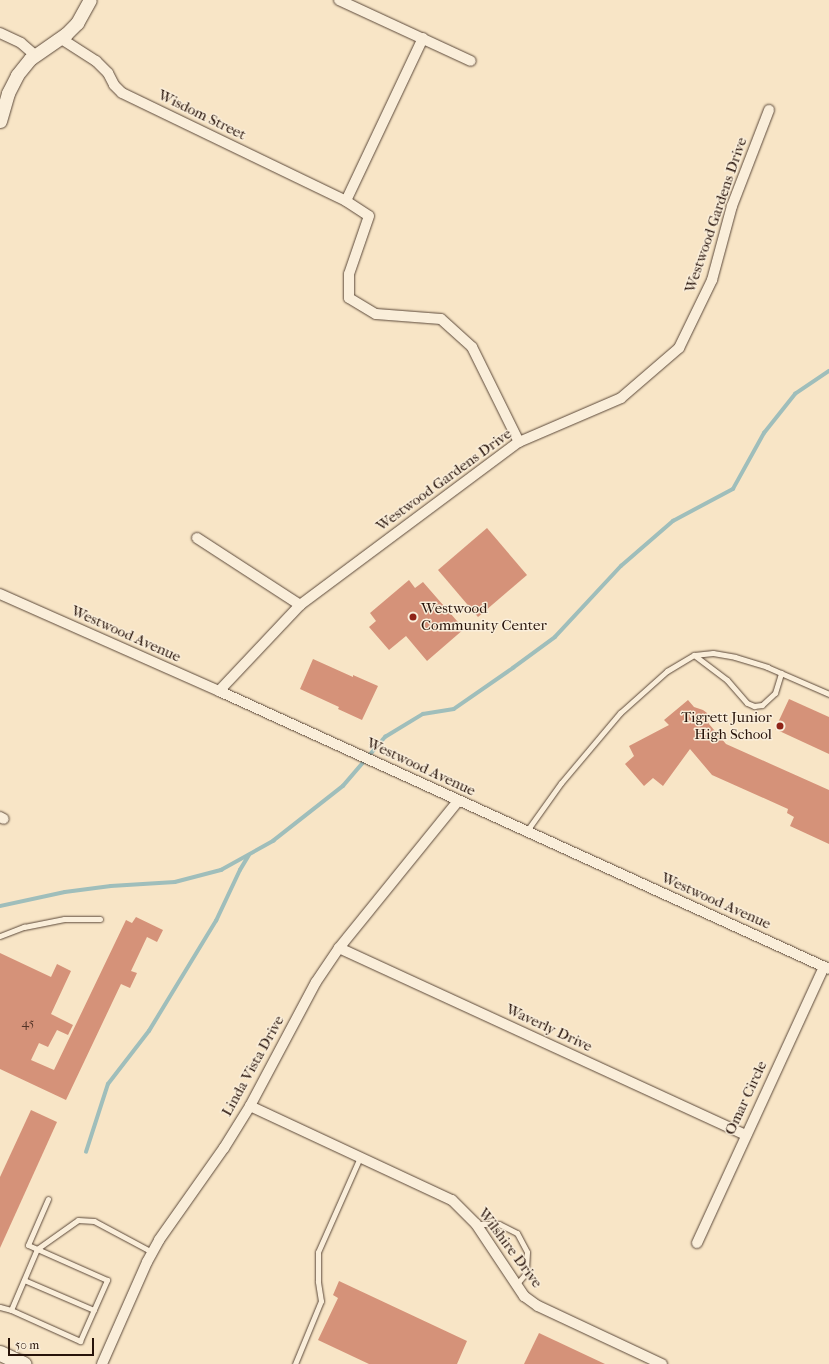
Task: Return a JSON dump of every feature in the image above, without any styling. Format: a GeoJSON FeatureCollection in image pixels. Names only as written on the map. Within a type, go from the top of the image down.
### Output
{"type":"FeatureCollection","features":[{"type":"Feature","properties":{"kind":"main road"},"geometry":{"type":"LineString","coordinates":[[0,1353],[24,1364]]}},
{"type":"Feature","properties":{"kind":"street"},"geometry":{"type":"LineString","coordinates":[[0,121],[8,93],[17,75],[35,55],[60,38],[77,23],[90,0]]}},
{"type":"Feature","properties":{"kind":"street"},"geometry":{"type":"LineString","coordinates":[[339,0],[471,61]]}},
{"type":"Feature","properties":{"kind":"street"},"geometry":{"type":"LineString","coordinates":[[0,33],[21,43],[35,55]]}},
{"type":"Feature","properties":{"kind":"street","name":"Wisdom Street"},"geometry":{"type":"LineString","coordinates":[[60,38],[96,61],[108,73],[114,85],[122,93],[346,201],[369,216],[349,274],[349,298],[376,314],[441,319],[472,347],[519,442]]}},
{"type":"Feature","properties":{"kind":"street"},"geometry":{"type":"LineString","coordinates":[[346,201],[423,38]]}},
{"type":"Feature","properties":{"kind":"street","name":"Westwood Gardens Drive"},"geometry":{"type":"LineString","coordinates":[[219,692],[300,605],[519,442],[621,398],[679,348],[712,280],[732,206],[769,110]]}},
{"type":"Feature","properties":{"kind":"street"},"geometry":{"type":"LineString","coordinates":[[197,538],[300,605]]}},
{"type":"Feature","properties":{"kind":"street","name":"Westwood Avenue"},"geometry":{"type":"LineString","coordinates":[[0,594],[827,968]]}},
{"type":"Feature","properties":{"kind":"street","name":"Linda Vista Drive"},"geometry":{"type":"LineString","coordinates":[[102,1364],[152,1252],[224,1148],[250,1106],[316,982],[339,948],[458,801]]}},
{"type":"Feature","properties":{"kind":"street","name":"Waverly Drive"},"geometry":{"type":"LineString","coordinates":[[339,948],[746,1135]]}},
{"type":"Feature","properties":{"kind":"street","name":"Omar Circle"},"geometry":{"type":"LineString","coordinates":[[697,1243],[746,1135],[827,968]]}},
{"type":"Feature","properties":{"kind":"street","name":"Wilshire Drive"},"geometry":{"type":"LineString","coordinates":[[250,1106],[452,1200],[476,1224],[524,1296],[538,1306],[662,1364]]}},
{"type":"Feature","properties":{"kind":"lane"},"geometry":{"type":"LineString","coordinates":[[526,832],[561,783],[620,713],[667,671],[694,655],[713,654],[735,657],[781,673],[829,694]]}},
{"type":"Feature","properties":{"kind":"lane"},"geometry":{"type":"LineString","coordinates":[[694,655],[727,680],[746,703],[754,706],[762,705],[775,694],[781,673]]}},
{"type":"Feature","properties":{"kind":"lane"},"geometry":{"type":"LineString","coordinates":[[0,936],[24,927],[64,919],[100,919]]}},
{"type":"Feature","properties":{"kind":"lane"},"geometry":{"type":"LineString","coordinates":[[295,1364],[321,1301],[318,1281],[318,1252],[360,1157]]}},
{"type":"Feature","properties":{"kind":"lane"},"geometry":{"type":"LineString","coordinates":[[0,1307],[11,1310],[80,1341],[94,1310],[107,1280],[28,1245],[48,1199]]}},
{"type":"Feature","properties":{"kind":"lane"},"geometry":{"type":"LineString","coordinates":[[11,1310],[37,1249],[78,1220],[94,1221],[152,1252]]}},
{"type":"Feature","properties":{"kind":"lane"},"geometry":{"type":"LineString","coordinates":[[476,1224],[499,1224],[517,1233],[527,1252],[526,1273],[516,1285]]}},
{"type":"Feature","properties":{"kind":"lane"},"geometry":{"type":"LineString","coordinates":[[24,1280],[94,1310]]}},
{"type":"Feature","properties":{"kind":"building"},"geometry":{"type":"Polygon","coordinates":[[[487,528],[527,575],[478,617],[438,570],[487,528]]]}},
{"type":"Feature","properties":{"kind":"building","name":"Westwood Community Center"},"geometry":{"type":"Polygon","coordinates":[[[409,580],[415,588],[423,582],[464,629],[427,661],[406,636],[389,650],[369,627],[376,621],[370,613],[409,580]]]}},
{"type":"Feature","properties":{"kind":"building"},"geometry":{"type":"Polygon","coordinates":[[[313,659],[353,677],[353,675],[378,686],[362,720],[338,709],[339,707],[300,689],[313,659]]]}},
{"type":"Feature","properties":{"kind":"building"},"geometry":{"type":"Polygon","coordinates":[[[789,699],[829,717],[829,754],[775,729],[789,699]]]}},
{"type":"Feature","properties":{"kind":"building"},"geometry":{"type":"Polygon","coordinates":[[[688,700],[694,707],[707,713],[709,724],[726,744],[829,790],[829,844],[790,826],[794,817],[787,813],[788,809],[712,775],[690,749],[663,786],[653,778],[644,786],[625,764],[634,756],[629,746],[669,725],[664,720],[688,700]]]}},
{"type":"Feature","properties":{"kind":"building"},"geometry":{"type":"Polygon","coordinates":[[[136,917],[163,930],[157,942],[147,937],[131,971],[137,973],[130,988],[121,984],[66,1100],[0,1069],[0,953],[51,977],[57,964],[71,971],[51,1014],[73,1025],[68,1035],[57,1030],[48,1047],[39,1043],[31,1060],[54,1070],[126,920],[132,923],[136,917]]]}},
{"type":"Feature","properties":{"kind":"building"},"geometry":{"type":"Polygon","coordinates":[[[31,1110],[57,1122],[0,1248],[0,1177],[31,1110]]]}},
{"type":"Feature","properties":{"kind":"building"},"geometry":{"type":"Polygon","coordinates":[[[339,1281],[467,1341],[457,1364],[369,1364],[318,1340],[338,1298],[333,1295],[339,1281]]]}},
{"type":"Feature","properties":{"kind":"building"},"geometry":{"type":"Polygon","coordinates":[[[539,1333],[605,1364],[524,1364],[539,1333]]]}},
{"type":"Feature","properties":{"kind":"waterway"},"geometry":{"type":"LineString","coordinates":[[0,906],[65,892],[111,886],[175,882],[221,870],[273,841],[343,786],[385,737],[423,714],[454,709],[513,668],[555,637],[621,566],[673,521],[733,489],[764,433],[795,394],[829,371]]}},
{"type":"Feature","properties":{"kind":"waterway"},"geometry":{"type":"LineString","coordinates":[[86,1152],[108,1084],[149,1031],[216,921],[240,870],[249,855]]}},
{"type":"Feature","properties":{"kind":"place","name":"Westwood Community Center"},"geometry":{"type":"Point","coordinates":[413,617]}},
{"type":"Feature","properties":{"kind":"place","name":"Tigrett Junior High School"},"geometry":{"type":"Point","coordinates":[780,726]}}]}
